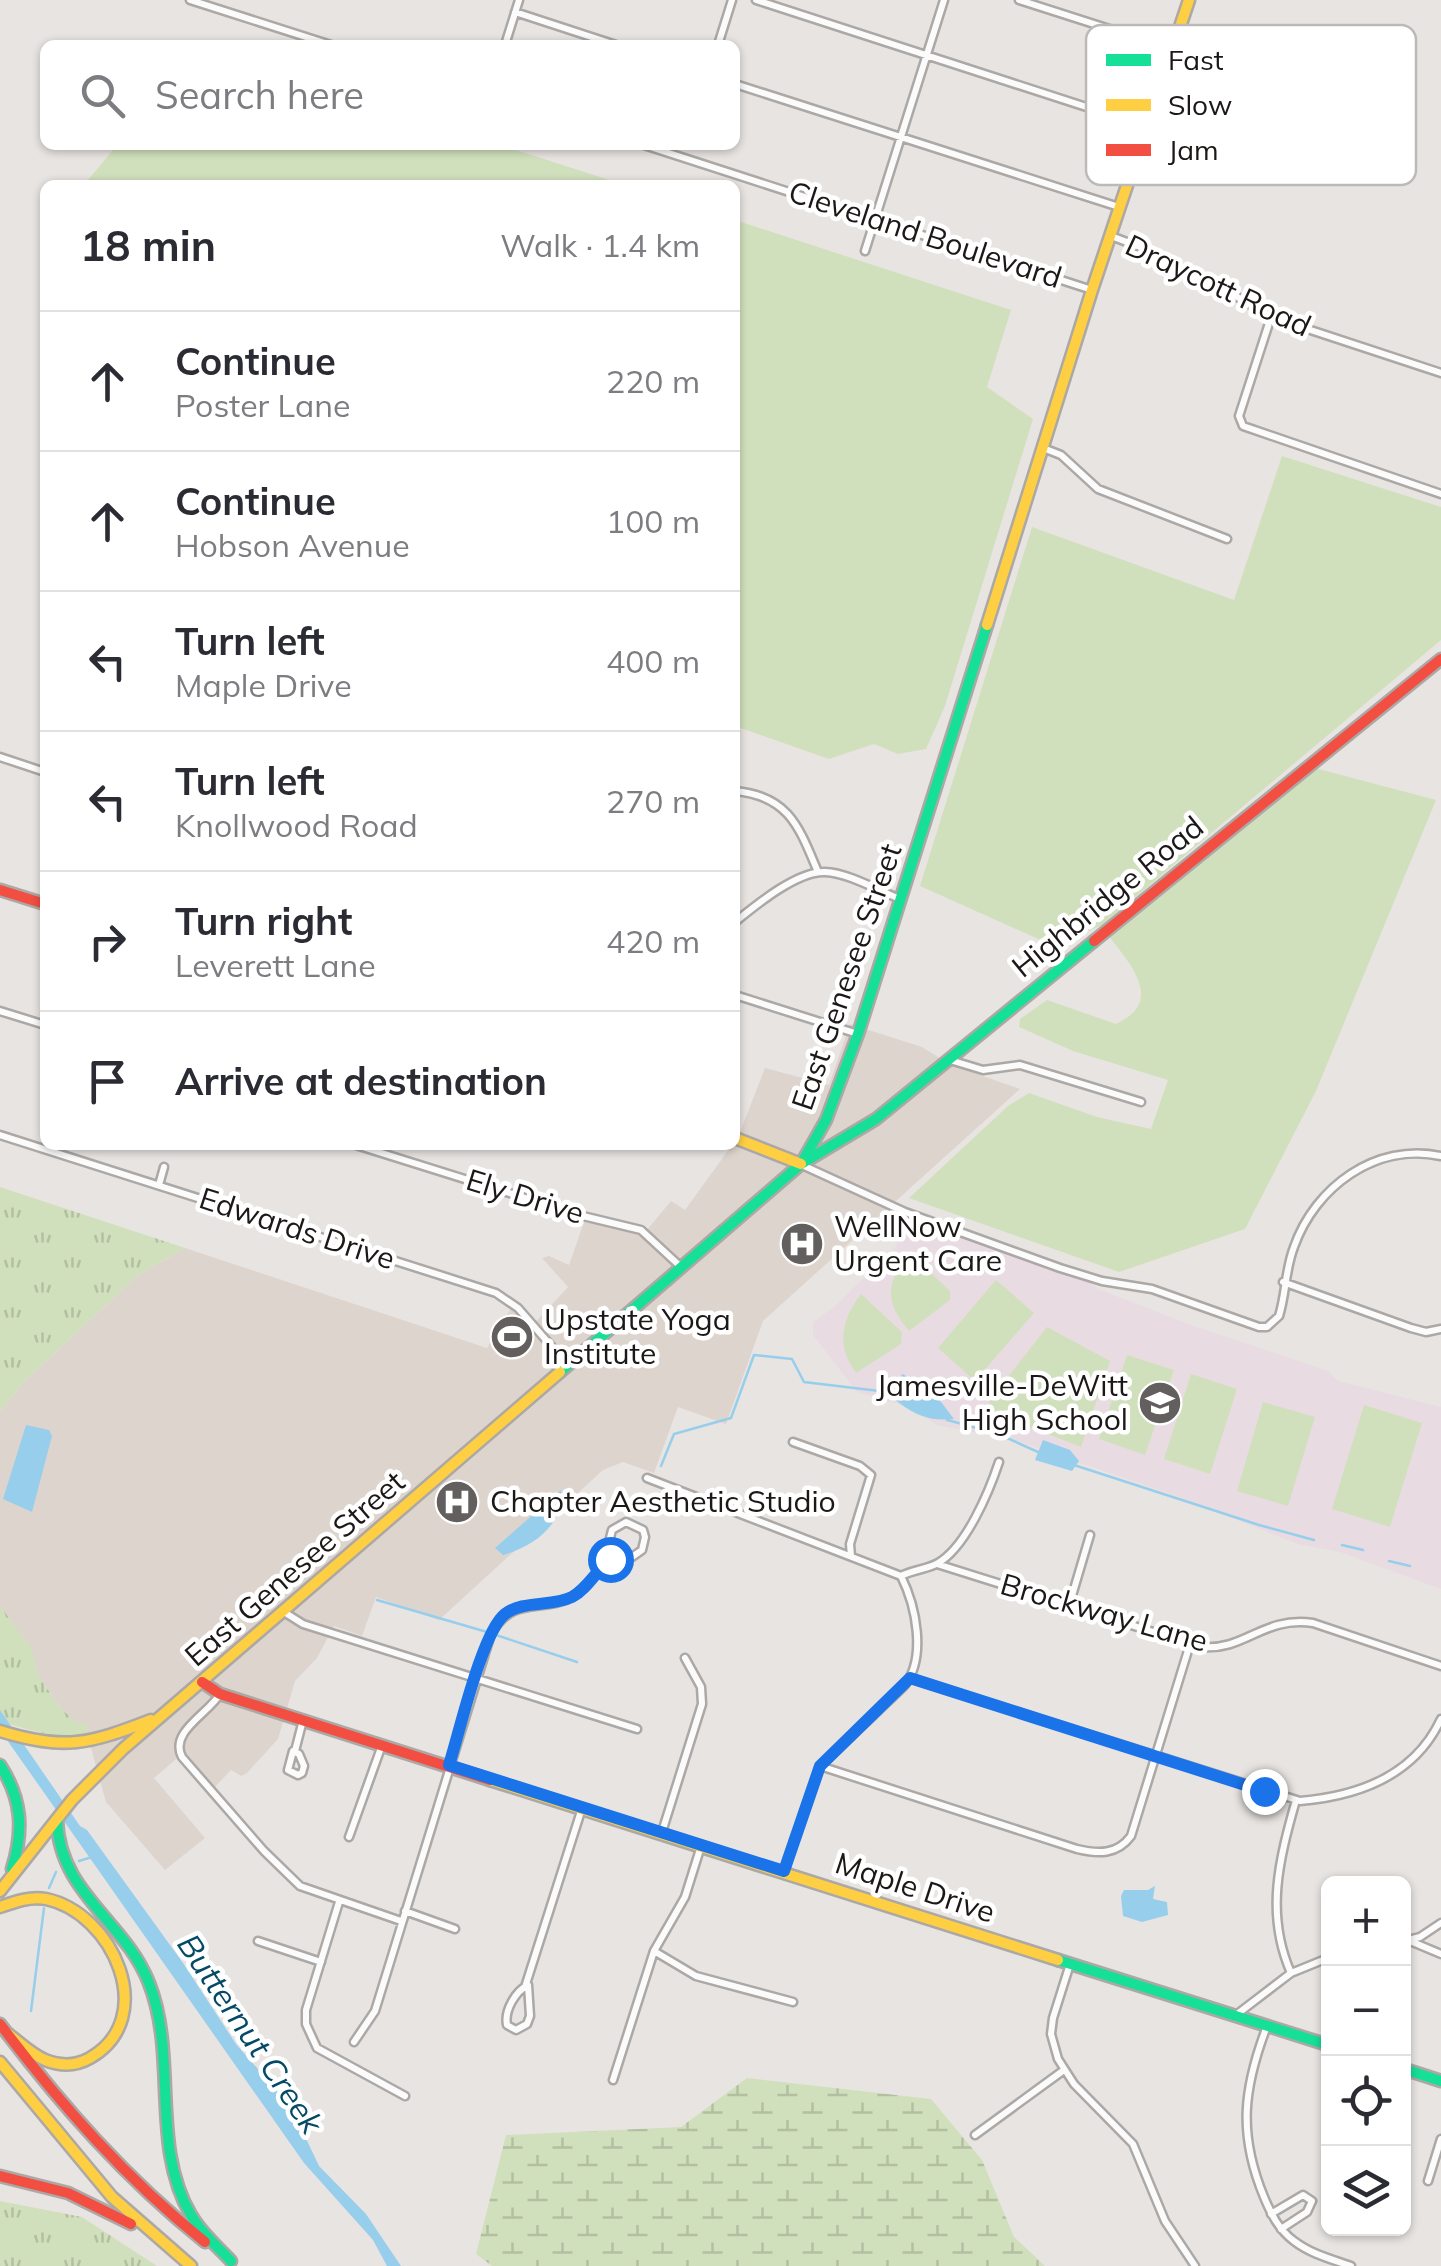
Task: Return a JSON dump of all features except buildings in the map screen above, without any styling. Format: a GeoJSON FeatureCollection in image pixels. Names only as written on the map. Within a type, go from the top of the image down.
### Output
{"type":"FeatureCollection","features":[{"type":"Feature","properties":{"kind":"main road","name":"East Genesee Street"},"geometry":{"type":"LineString","coordinates":[[1181,25],[1189,0]]}},
{"type":"Feature","properties":{"kind":"main road","name":"East Genesee Street"},"geometry":{"type":"LineString","coordinates":[[0,1890],[94,1775],[801,1164],[826,1120],[858,1034],[1127,185]]}},
{"type":"Feature","properties":{"kind":"main road","name":"Highbridge Road"},"geometry":{"type":"LineString","coordinates":[[801,1164],[876,1119],[1441,658]]}},
{"type":"Feature","properties":{"kind":"main road"},"geometry":{"type":"LineString","coordinates":[[0,890],[40,902]]}},
{"type":"Feature","properties":{"kind":"main road"},"geometry":{"type":"LineString","coordinates":[[740,1140],[801,1164]]}},
{"type":"Feature","properties":{"kind":"main road","name":"Maple Drive"},"geometry":{"type":"LineString","coordinates":[[202,1682],[220,1694],[1321,2043]]}},
{"type":"Feature","properties":{"kind":"main road"},"geometry":{"type":"LineString","coordinates":[[0,1731],[46,1745],[82,1745],[160,1716]]}},
{"type":"Feature","properties":{"kind":"main road"},"geometry":{"type":"LineString","coordinates":[[0,1765],[12,1785],[22,1820],[9,1879]]}},
{"type":"Feature","properties":{"kind":"main road"},"geometry":{"type":"LineString","coordinates":[[57,1819],[56,1843],[71,1874],[138,1962],[152,1987],[178,2184],[194,2221],[235,2263]]}},
{"type":"Feature","properties":{"kind":"main road"},"geometry":{"type":"LineString","coordinates":[[0,1907],[43,1898],[85,1917],[101,1932],[115,1955],[124,1992],[116,2036],[94,2058],[72,2064],[46,2060],[3,2029]]}},
{"type":"Feature","properties":{"kind":"main road"},"geometry":{"type":"LineString","coordinates":[[3,2029],[107,2158],[174,2219],[235,2263]]}},
{"type":"Feature","properties":{"kind":"main road"},"geometry":{"type":"LineString","coordinates":[[0,2062],[106,2193],[191,2266]]}},
{"type":"Feature","properties":{"kind":"main road"},"geometry":{"type":"LineString","coordinates":[[1411,2071],[1441,2081]]}},
{"type":"Feature","properties":{"kind":"main road"},"geometry":{"type":"LineString","coordinates":[[0,2176],[41,2182],[72,2193],[154,2238]]}},
{"type":"Feature","properties":{"kind":"street"},"geometry":{"type":"LineString","coordinates":[[190,0],[316,40]]}},
{"type":"Feature","properties":{"kind":"street"},"geometry":{"type":"LineString","coordinates":[[507,40],[519,0]]}},
{"type":"Feature","properties":{"kind":"street"},"geometry":{"type":"LineString","coordinates":[[720,40],[732,0]]}},
{"type":"Feature","properties":{"kind":"street"},"geometry":{"type":"LineString","coordinates":[[756,0],[1086,107]]}},
{"type":"Feature","properties":{"kind":"street"},"geometry":{"type":"LineString","coordinates":[[865,251],[944,0]]}},
{"type":"Feature","properties":{"kind":"street"},"geometry":{"type":"LineString","coordinates":[[1019,0],[1098,25]]}},
{"type":"Feature","properties":{"kind":"street"},"geometry":{"type":"LineString","coordinates":[[515,12],[601,40]]}},
{"type":"Feature","properties":{"kind":"street"},"geometry":{"type":"LineString","coordinates":[[740,86],[1120,208]]}},
{"type":"Feature","properties":{"kind":"street","name":"Cleveland Boulevard"},"geometry":{"type":"LineString","coordinates":[[660,150],[1092,290]]}},
{"type":"Feature","properties":{"kind":"street"},"geometry":{"type":"LineString","coordinates":[[682,157],[684,150]]}},
{"type":"Feature","properties":{"kind":"street","name":"Draycott Road"},"geometry":{"type":"LineString","coordinates":[[1110,236],[1140,247],[1163,264],[1216,285],[1271,317],[1441,374]]}},
{"type":"Feature","properties":{"kind":"street"},"geometry":{"type":"LineString","coordinates":[[1271,317],[1239,416],[1244,426],[1441,494]]}},
{"type":"Feature","properties":{"kind":"street"},"geometry":{"type":"LineString","coordinates":[[1043,448],[1061,456],[1098,489],[1227,540]]}},
{"type":"Feature","properties":{"kind":"street"},"geometry":{"type":"LineString","coordinates":[[0,757],[40,770]]}},
{"type":"Feature","properties":{"kind":"street"},"geometry":{"type":"LineString","coordinates":[[740,792],[767,798],[786,812],[802,834],[818,872]]}},
{"type":"Feature","properties":{"kind":"street"},"geometry":{"type":"LineString","coordinates":[[740,918],[782,888],[818,872],[832,873],[901,899]]}},
{"type":"Feature","properties":{"kind":"street"},"geometry":{"type":"LineString","coordinates":[[740,997],[858,1034]]}},
{"type":"Feature","properties":{"kind":"street"},"geometry":{"type":"LineString","coordinates":[[0,1011],[40,1023]]}},
{"type":"Feature","properties":{"kind":"street"},"geometry":{"type":"LineString","coordinates":[[949,1060],[984,1070],[1020,1065],[1141,1102]]}},
{"type":"Feature","properties":{"kind":"street","name":"Edwards Drive"},"geometry":{"type":"LineString","coordinates":[[0,1135],[40,1148]]}},
{"type":"Feature","properties":{"kind":"street","name":"Edwards Drive"},"geometry":{"type":"LineString","coordinates":[[47,1150],[496,1293],[518,1308],[568,1365]]}},
{"type":"Feature","properties":{"kind":"street","name":"Ely Drive"},"geometry":{"type":"LineString","coordinates":[[372,1150],[583,1216],[641,1230],[682,1268]]}},
{"type":"Feature","properties":{"kind":"street"},"geometry":{"type":"LineString","coordinates":[[801,1164],[905,1212],[1060,1268],[1102,1281],[1152,1288],[1252,1326],[1267,1327],[1279,1316],[1283,1282],[1308,1213],[1330,1188],[1364,1167],[1396,1155],[1426,1152],[1441,1156]]}},
{"type":"Feature","properties":{"kind":"street"},"geometry":{"type":"LineString","coordinates":[[158,1185],[164,1167]]}},
{"type":"Feature","properties":{"kind":"street"},"geometry":{"type":"LineString","coordinates":[[1283,1282],[1410,1328],[1426,1332],[1441,1329]]}},
{"type":"Feature","properties":{"kind":"street"},"geometry":{"type":"LineString","coordinates":[[794,1442],[860,1466],[871,1475],[850,1544],[851,1556]]}},
{"type":"Feature","properties":{"kind":"street"},"geometry":{"type":"LineString","coordinates":[[647,1478],[901,1576],[937,1564],[975,1520],[999,1462]]}},
{"type":"Feature","properties":{"kind":"street"},"geometry":{"type":"LineString","coordinates":[[354,2042],[375,2011],[492,1634],[506,1614],[570,1598],[610,1559],[610,1535],[617,1525],[626,1522],[643,1530],[645,1543],[638,1554],[610,1559]]}},
{"type":"Feature","properties":{"kind":"street"},"geometry":{"type":"LineString","coordinates":[[1070,1606],[1090,1535]]}},
{"type":"Feature","properties":{"kind":"street","name":"Brockway Lane"},"geometry":{"type":"LineString","coordinates":[[937,1564],[1190,1644],[1230,1646],[1266,1626],[1299,1621],[1441,1666]]}},
{"type":"Feature","properties":{"kind":"street"},"geometry":{"type":"LineString","coordinates":[[784,1871],[820,1766],[910,1678],[917,1653],[901,1576]]}},
{"type":"Feature","properties":{"kind":"street"},"geometry":{"type":"LineString","coordinates":[[284,1612],[303,1624],[637,1729]]}},
{"type":"Feature","properties":{"kind":"street"},"geometry":{"type":"LineString","coordinates":[[820,1766],[1077,1848],[1109,1852],[1120,1848],[1131,1836],[1190,1644]]}},
{"type":"Feature","properties":{"kind":"street"},"geometry":{"type":"LineString","coordinates":[[662,1832],[702,1704],[701,1687],[685,1658]]}},
{"type":"Feature","properties":{"kind":"street"},"geometry":{"type":"LineString","coordinates":[[910,1678],[1296,1800],[1346,1794],[1383,1781],[1419,1752],[1441,1719]]}},
{"type":"Feature","properties":{"kind":"street"},"geometry":{"type":"LineString","coordinates":[[220,1694],[179,1738],[178,1752],[289,1878],[304,1889],[402,1921]]}},
{"type":"Feature","properties":{"kind":"street"},"geometry":{"type":"LineString","coordinates":[[295,1751],[303,1720]]}},
{"type":"Feature","properties":{"kind":"street"},"geometry":{"type":"LineString","coordinates":[[348,1836],[382,1744]]}},
{"type":"Feature","properties":{"kind":"street"},"geometry":{"type":"LineString","coordinates":[[1291,1973],[1280,1945],[1275,1906],[1282,1852],[1296,1800]]}},
{"type":"Feature","properties":{"kind":"street"},"geometry":{"type":"LineString","coordinates":[[526,1984],[530,2016],[527,2024],[516,2030],[507,2024],[506,2018],[526,1984],[582,1807]]}},
{"type":"Feature","properties":{"kind":"street"},"geometry":{"type":"LineString","coordinates":[[613,2080],[654,1951],[685,1897],[701,1845]]}},
{"type":"Feature","properties":{"kind":"street"},"geometry":{"type":"LineString","coordinates":[[339,1902],[306,2010],[306,2024],[317,2048],[405,2096]]}},
{"type":"Feature","properties":{"kind":"street"},"geometry":{"type":"LineString","coordinates":[[404,1911],[455,1929]]}},
{"type":"Feature","properties":{"kind":"street"},"geometry":{"type":"LineString","coordinates":[[1411,1938],[1441,1924]]}},
{"type":"Feature","properties":{"kind":"street"},"geometry":{"type":"LineString","coordinates":[[258,1941],[321,1962]]}},
{"type":"Feature","properties":{"kind":"street"},"geometry":{"type":"LineString","coordinates":[[1411,1942],[1441,1954]]}},
{"type":"Feature","properties":{"kind":"street"},"geometry":{"type":"LineString","coordinates":[[654,1951],[696,1976],[793,2002]]}},
{"type":"Feature","properties":{"kind":"street"},"geometry":{"type":"LineString","coordinates":[[1235,2016],[1291,1973],[1321,1961]]}},
{"type":"Feature","properties":{"kind":"street"},"geometry":{"type":"LineString","coordinates":[[1070,1964],[1052,2034],[1064,2070],[1133,2144],[1165,2220],[1195,2266]]}},
{"type":"Feature","properties":{"kind":"street"},"geometry":{"type":"LineString","coordinates":[[1268,2026],[1249,2082],[1245,2126],[1254,2168],[1271,2214],[1281,2229],[1307,2250],[1350,2266]]}},
{"type":"Feature","properties":{"kind":"street"},"geometry":{"type":"LineString","coordinates":[[975,2135],[1064,2070]]}},
{"type":"Feature","properties":{"kind":"street"},"geometry":{"type":"LineString","coordinates":[[1428,2181],[1441,2139]]}},
{"type":"Feature","properties":{"kind":"street"},"geometry":{"type":"LineString","coordinates":[[1271,2214],[1302,2196],[1312,2200],[1307,2212],[1281,2229]]}},
{"type":"Feature","properties":{"kind":"shaded area"},"geometry":{"type":"Polygon","coordinates":[[[850,1024],[922,1047],[951,1065],[1020,1089],[763,1321],[726,1424],[678,1407],[654,1473],[623,1462],[603,1470],[439,1620],[376,1597],[362,1636],[334,1626],[317,1658],[295,1681],[278,1739],[246,1774],[241,1776],[231,1770],[213,1789],[182,1754],[154,1778],[205,1838],[165,1870],[106,1802],[88,1737],[62,1710],[39,1677],[30,1647],[0,1606],[0,1412],[24,1382],[138,1275],[185,1248],[487,1348],[511,1308],[530,1328],[568,1287],[542,1258],[549,1256],[569,1265],[584,1222],[620,1227],[642,1236],[671,1201],[685,1210],[728,1150],[740,1150],[740,1132],[765,1068],[829,1085],[850,1024]]]}},
{"type":"Feature","properties":{"kind":"shaded area","name":"Jamesville-DeWitt High School"},"geometry":{"type":"Polygon","coordinates":[[[897,1213],[1090,1281],[1098,1289],[1191,1325],[1328,1371],[1338,1381],[1441,1407],[1441,1589],[1340,1552],[1298,1544],[1176,1496],[1014,1440],[937,1425],[909,1407],[857,1392],[813,1335],[813,1322],[896,1247],[902,1230],[895,1224],[897,1213]]]}},
{"type":"Feature","properties":{"kind":"green space"},"geometry":{"type":"Polygon","coordinates":[[[113,150],[516,150],[609,180],[88,180],[113,150]]]}},
{"type":"Feature","properties":{"kind":"green space"},"geometry":{"type":"Polygon","coordinates":[[[740,222],[1011,310],[987,387],[1033,419],[945,706],[926,749],[898,754],[874,744],[829,759],[740,728],[740,222]]]}},
{"type":"Feature","properties":{"kind":"green space"},"geometry":{"type":"Polygon","coordinates":[[[1282,456],[1441,507],[1441,640],[1102,925],[1054,946],[920,886],[1032,527],[1234,600],[1282,456]]]}},
{"type":"Feature","properties":{"kind":"green space"},"geometry":{"type":"Polygon","coordinates":[[[1315,768],[1436,800],[1316,1091],[1245,1229],[1119,1272],[909,1198],[1008,1106],[1029,1093],[1097,1117],[1151,1129],[1168,1080],[1073,1051],[1019,1027],[1020,1019],[1047,1000],[1116,1024],[1131,1015],[1139,1005],[1139,982],[1108,935],[1315,768]]]}},
{"type":"Feature","properties":{"kind":"green space"},"geometry":{"type":"Polygon","coordinates":[[[0,1187],[185,1248],[138,1275],[24,1382],[0,1412],[0,1187]]]}},
{"type":"Feature","properties":{"kind":"green space"},"geometry":{"type":"Polygon","coordinates":[[[911,1254],[950,1291],[950,1300],[909,1331],[895,1311],[891,1292],[896,1274],[911,1254]]]}},
{"type":"Feature","properties":{"kind":"green space"},"geometry":{"type":"Polygon","coordinates":[[[996,1280],[1034,1313],[975,1381],[938,1348],[996,1280]]]}},
{"type":"Feature","properties":{"kind":"green space"},"geometry":{"type":"Polygon","coordinates":[[[861,1294],[902,1332],[901,1344],[856,1373],[846,1353],[844,1333],[845,1323],[861,1294]]]}},
{"type":"Feature","properties":{"kind":"green space"},"geometry":{"type":"Polygon","coordinates":[[[1047,1327],[1110,1361],[1081,1447],[990,1411],[989,1401],[1047,1327]]]}},
{"type":"Feature","properties":{"kind":"green space"},"geometry":{"type":"Polygon","coordinates":[[[1127,1355],[1174,1370],[1145,1455],[1099,1439],[1127,1355]]]}},
{"type":"Feature","properties":{"kind":"green space"},"geometry":{"type":"Polygon","coordinates":[[[1191,1374],[1237,1389],[1210,1474],[1164,1459],[1191,1374]]]}},
{"type":"Feature","properties":{"kind":"green space"},"geometry":{"type":"Polygon","coordinates":[[[1263,1402],[1315,1417],[1288,1506],[1237,1491],[1263,1402]]]}},
{"type":"Feature","properties":{"kind":"green space"},"geometry":{"type":"Polygon","coordinates":[[[1364,1405],[1422,1423],[1390,1527],[1332,1509],[1364,1405]]]}},
{"type":"Feature","properties":{"kind":"green space"},"geometry":{"type":"Polygon","coordinates":[[[0,1606],[31,1647],[39,1677],[62,1710],[77,1722],[87,1723],[88,1737],[53,1736],[0,1722],[0,1606]]]}},
{"type":"Feature","properties":{"kind":"green space"},"geometry":{"type":"Polygon","coordinates":[[[747,2078],[931,2099],[982,2160],[1014,2237],[1045,2266],[492,2266],[476,2254],[506,2135],[681,2127],[747,2078]]]}},
{"type":"Feature","properties":{"kind":"green space"},"geometry":{"type":"Polygon","coordinates":[[[0,2201],[82,2217],[157,2266],[0,2266],[0,2201]]]}},
{"type":"Feature","properties":{"kind":"water"},"geometry":{"type":"Polygon","coordinates":[[[903,1374],[938,1398],[954,1419],[922,1416],[894,1399],[892,1383],[903,1374]]]}},
{"type":"Feature","properties":{"kind":"water"},"geometry":{"type":"Polygon","coordinates":[[[26,1425],[49,1430],[52,1436],[32,1512],[3,1499],[26,1425]]]}},
{"type":"Feature","properties":{"kind":"water"},"geometry":{"type":"Polygon","coordinates":[[[1043,1440],[1070,1450],[1079,1461],[1072,1471],[1035,1460],[1043,1440]]]}},
{"type":"Feature","properties":{"kind":"water"},"geometry":{"type":"Polygon","coordinates":[[[561,1490],[558,1514],[544,1533],[503,1555],[495,1548],[561,1490]]]}},
{"type":"Feature","properties":{"kind":"water"},"geometry":{"type":"Polygon","coordinates":[[[0,1710],[80,1826],[87,1830],[183,1963],[236,2044],[291,2107],[319,2166],[366,2214],[401,2266],[387,2266],[373,2240],[304,2163],[0,1730],[0,1710]]]}},
{"type":"Feature","properties":{"kind":"water"},"geometry":{"type":"Polygon","coordinates":[[[1155,1886],[1153,1899],[1167,1902],[1168,1915],[1142,1922],[1123,1916],[1124,1890],[1148,1890],[1155,1886]]]}},
{"type":"Feature","properties":{"kind":"waterway"},"geometry":{"type":"LineString","coordinates":[[661,1466],[674,1434],[731,1418],[754,1355],[792,1359],[804,1382],[896,1393]]}},
{"type":"Feature","properties":{"kind":"waterway"},"geometry":{"type":"LineString","coordinates":[[947,1420],[996,1433],[1038,1452]]}},
{"type":"Feature","properties":{"kind":"waterway"},"geometry":{"type":"LineString","coordinates":[[1074,1465],[1314,1540]]}},
{"type":"Feature","properties":{"kind":"waterway"},"geometry":{"type":"LineString","coordinates":[[1342,1545],[1363,1550]]}},
{"type":"Feature","properties":{"kind":"waterway"},"geometry":{"type":"LineString","coordinates":[[1389,1561],[1410,1566]]}},
{"type":"Feature","properties":{"kind":"waterway"},"geometry":{"type":"LineString","coordinates":[[377,1600],[487,1632]]}},
{"type":"Feature","properties":{"kind":"waterway"},"geometry":{"type":"LineString","coordinates":[[496,1635],[577,1662]]}},
{"type":"Feature","properties":{"kind":"waterway"},"geometry":{"type":"LineString","coordinates":[[79,1861],[92,1857]]}},
{"type":"Feature","properties":{"kind":"waterway"},"geometry":{"type":"LineString","coordinates":[[49,1888],[56,1872]]}},
{"type":"Feature","properties":{"kind":"waterway"},"geometry":{"type":"LineString","coordinates":[[31,2011],[44,1908]]}},
{"type":"Feature","properties":{"kind":"traffic: fast"},"geometry":{"type":"LineString","coordinates":[[801,1164],[826,1120],[858,1034],[987,625]]}},
{"type":"Feature","properties":{"kind":"traffic: fast"},"geometry":{"type":"LineString","coordinates":[[560,1372],[801,1164],[876,1119],[1094,941]]}},
{"type":"Feature","properties":{"kind":"traffic: fast"},"geometry":{"type":"LineString","coordinates":[[0,1765],[13,1790],[19,1815],[12,1869]]}},
{"type":"Feature","properties":{"kind":"traffic: fast"},"geometry":{"type":"LineString","coordinates":[[57,1820],[69,1868],[125,1942],[149,1983],[162,2040],[167,2131],[179,2188],[195,2222],[231,2261]]}},
{"type":"Feature","properties":{"kind":"traffic: fast"},"geometry":{"type":"LineString","coordinates":[[1058,1960],[1321,2043]]}},
{"type":"Feature","properties":{"kind":"traffic: fast"},"geometry":{"type":"LineString","coordinates":[[1411,2071],[1441,2081]]}},
{"type":"Feature","properties":{"kind":"traffic: slow"},"geometry":{"type":"LineString","coordinates":[[1181,25],[1189,0]]}},
{"type":"Feature","properties":{"kind":"traffic: slow"},"geometry":{"type":"LineString","coordinates":[[987,625],[1127,185]]}},
{"type":"Feature","properties":{"kind":"traffic: slow"},"geometry":{"type":"LineString","coordinates":[[740,1140],[801,1164]]}},
{"type":"Feature","properties":{"kind":"traffic: slow"},"geometry":{"type":"LineString","coordinates":[[0,1891],[72,1800],[123,1749],[560,1372]]}},
{"type":"Feature","properties":{"kind":"traffic: slow"},"geometry":{"type":"LineString","coordinates":[[0,1731],[42,1741],[77,1742],[151,1720]]}},
{"type":"Feature","properties":{"kind":"traffic: slow"},"geometry":{"type":"LineString","coordinates":[[490,1780],[1058,1960]]}},
{"type":"Feature","properties":{"kind":"traffic: slow"},"geometry":{"type":"LineString","coordinates":[[0,1907],[40,1898],[70,1908],[91,1924],[108,1945],[125,1994],[122,2018],[111,2040],[79,2063],[45,2060],[7,2033]]}},
{"type":"Feature","properties":{"kind":"traffic: slow"},"geometry":{"type":"LineString","coordinates":[[0,2062],[112,2197],[191,2266]]}},
{"type":"Feature","properties":{"kind":"traffic: jam"},"geometry":{"type":"LineString","coordinates":[[1094,941],[1441,659]]}},
{"type":"Feature","properties":{"kind":"traffic: jam"},"geometry":{"type":"LineString","coordinates":[[0,890],[40,902]]}},
{"type":"Feature","properties":{"kind":"traffic: jam"},"geometry":{"type":"LineString","coordinates":[[202,1682],[220,1694],[490,1780]]}},
{"type":"Feature","properties":{"kind":"traffic: jam"},"geometry":{"type":"LineString","coordinates":[[0,2024],[96,2140],[148,2193],[205,2242]]}},
{"type":"Feature","properties":{"kind":"traffic: jam"},"geometry":{"type":"LineString","coordinates":[[0,2176],[68,2193],[131,2224]]}},
{"type":"Feature","properties":{"kind":"place","name":"WellNow Urgent Care"},"geometry":{"type":"Point","coordinates":[802,1244]}},
{"type":"Feature","properties":{"kind":"place","name":"Upstate Yoga Institute"},"geometry":{"type":"Point","coordinates":[512,1337]}},
{"type":"Feature","properties":{"kind":"place","name":"Jamesville-DeWitt High School"},"geometry":{"type":"Point","coordinates":[1160,1403]}},
{"type":"Feature","properties":{"kind":"place","name":"Chapter Aesthetic Studio"},"geometry":{"type":"Point","coordinates":[457,1502]}},
{"type":"Feature","properties":{"kind":"route"},"geometry":{"type":"LineString","coordinates":[[610,1559],[576,1594],[513,1610],[498,1621],[482,1657],[449,1765],[784,1871],[820,1766],[910,1678],[1264,1791]]}},
{"type":"Feature","properties":{"kind":"water label","name":"Butternut Creek"},"geometry":{"type":"Point","coordinates":[250,2034]}}]}
